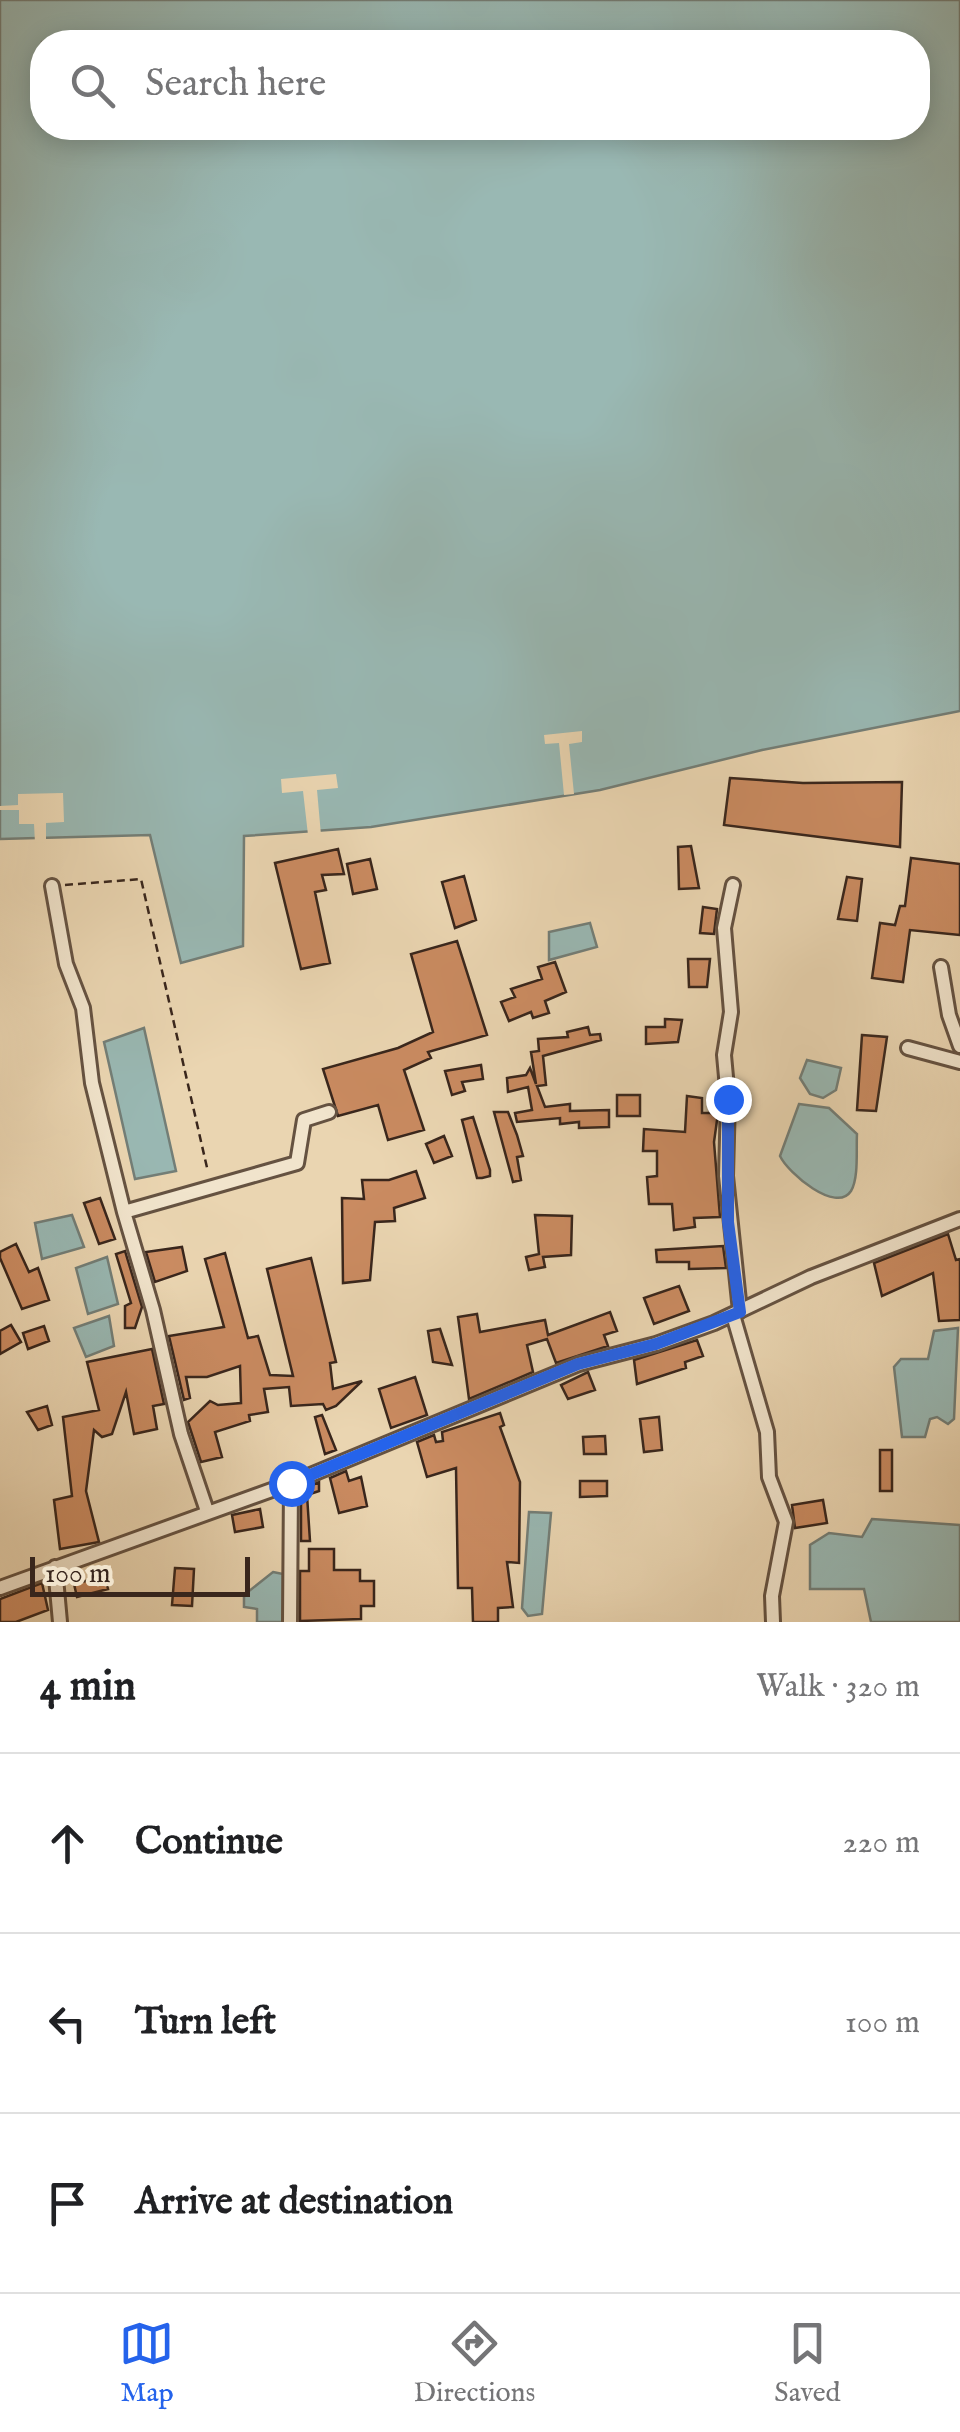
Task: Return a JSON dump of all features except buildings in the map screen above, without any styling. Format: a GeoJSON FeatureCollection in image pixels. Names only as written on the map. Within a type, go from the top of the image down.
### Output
{"type":"FeatureCollection","features":[{"type":"Feature","properties":{"kind":"street"},"geometry":{"type":"LineString","coordinates":[[733,885],[724,928],[731,1012],[724,1055],[728,1099],[726,1176],[737,1313],[768,1432],[769,1477],[786,1522],[772,1596],[774,1622]]}},
{"type":"Feature","properties":{"kind":"street"},"geometry":{"type":"LineString","coordinates":[[52,886],[66,964],[82,1008],[92,1083],[153,1310],[181,1434],[206,1511]]}},
{"type":"Feature","properties":{"kind":"street"},"geometry":{"type":"LineString","coordinates":[[941,967],[949,1015],[960,1046]]}},
{"type":"Feature","properties":{"kind":"street"},"geometry":{"type":"LineString","coordinates":[[908,1048],[960,1062]]}},
{"type":"Feature","properties":{"kind":"street"},"geometry":{"type":"LineString","coordinates":[[124,1212],[296,1163],[304,1120],[330,1112]]}},
{"type":"Feature","properties":{"kind":"street"},"geometry":{"type":"LineString","coordinates":[[0,1588],[291,1483],[578,1364],[656,1344],[737,1313],[811,1277],[960,1219]]}},
{"type":"Feature","properties":{"kind":"street"},"geometry":{"type":"LineString","coordinates":[[290,1622],[291,1483]]}},
{"type":"Feature","properties":{"kind":"street"},"geometry":{"type":"LineString","coordinates":[[55,1566],[60,1622]]}},
{"type":"Feature","properties":{"kind":"path"},"geometry":{"type":"LineString","coordinates":[[52,886],[141,879],[212,1188]]}},
{"type":"Feature","properties":{"kind":"water"},"geometry":{"type":"Polygon","coordinates":[[[0,0],[960,0],[960,711],[762,750],[600,790],[371,827],[244,836],[243,946],[181,963],[150,835],[0,839],[0,0]]]}},
{"type":"Feature","properties":{"kind":"water"},"geometry":{"type":"Polygon","coordinates":[[[590,923],[597,947],[549,960],[549,932],[590,923]]]}},
{"type":"Feature","properties":{"kind":"water"},"geometry":{"type":"Polygon","coordinates":[[[144,1028],[176,1171],[135,1179],[104,1042],[144,1028]]]}},
{"type":"Feature","properties":{"kind":"water"},"geometry":{"type":"Polygon","coordinates":[[[807,1060],[841,1068],[836,1090],[823,1098],[810,1094],[800,1078],[807,1060]]]}},
{"type":"Feature","properties":{"kind":"water"},"geometry":{"type":"Polygon","coordinates":[[[799,1104],[829,1108],[857,1134],[855,1179],[844,1197],[824,1195],[813,1188],[792,1172],[780,1156],[799,1104]]]}},
{"type":"Feature","properties":{"kind":"water"},"geometry":{"type":"Polygon","coordinates":[[[72,1215],[84,1247],[42,1259],[35,1223],[72,1215]]]}},
{"type":"Feature","properties":{"kind":"water"},"geometry":{"type":"Polygon","coordinates":[[[107,1257],[118,1304],[88,1314],[76,1268],[107,1257]]]}},
{"type":"Feature","properties":{"kind":"water"},"geometry":{"type":"Polygon","coordinates":[[[109,1316],[114,1346],[86,1357],[74,1328],[109,1316]]]}},
{"type":"Feature","properties":{"kind":"water"},"geometry":{"type":"Polygon","coordinates":[[[958,1328],[954,1419],[948,1424],[937,1417],[930,1419],[925,1437],[902,1437],[894,1367],[901,1359],[928,1359],[934,1331],[958,1328]]]}},
{"type":"Feature","properties":{"kind":"water"},"geometry":{"type":"Polygon","coordinates":[[[529,1512],[551,1513],[542,1614],[528,1616],[522,1608],[529,1512]]]}},
{"type":"Feature","properties":{"kind":"water"},"geometry":{"type":"Polygon","coordinates":[[[872,1519],[960,1525],[960,1622],[871,1622],[864,1589],[810,1589],[810,1545],[829,1533],[862,1537],[872,1519]]]}},
{"type":"Feature","properties":{"kind":"water"},"geometry":{"type":"Polygon","coordinates":[[[273,1572],[283,1574],[283,1622],[257,1622],[257,1609],[244,1607],[244,1595],[273,1572]]]}},
{"type":"Feature","properties":{"kind":"pier"},"geometry":{"type":"Polygon","coordinates":[[[582,731],[582,742],[569,744],[574,794],[564,795],[559,743],[545,744],[544,735],[582,731]]]}},
{"type":"Feature","properties":{"kind":"pier"},"geometry":{"type":"Polygon","coordinates":[[[336,774],[338,788],[317,790],[321,835],[308,835],[303,791],[282,793],[281,779],[336,774]]]}},
{"type":"Feature","properties":{"kind":"pier"},"geometry":{"type":"Polygon","coordinates":[[[63,793],[64,822],[46,823],[46,842],[35,843],[34,824],[19,824],[19,810],[0,810],[0,806],[18,805],[18,794],[63,793]]]}},
{"type":"Feature","properties":{"kind":"route"},"geometry":{"type":"LineString","coordinates":[[291,1483],[578,1364],[656,1344],[740,1312],[728,1222],[728,1099]]}}]}
